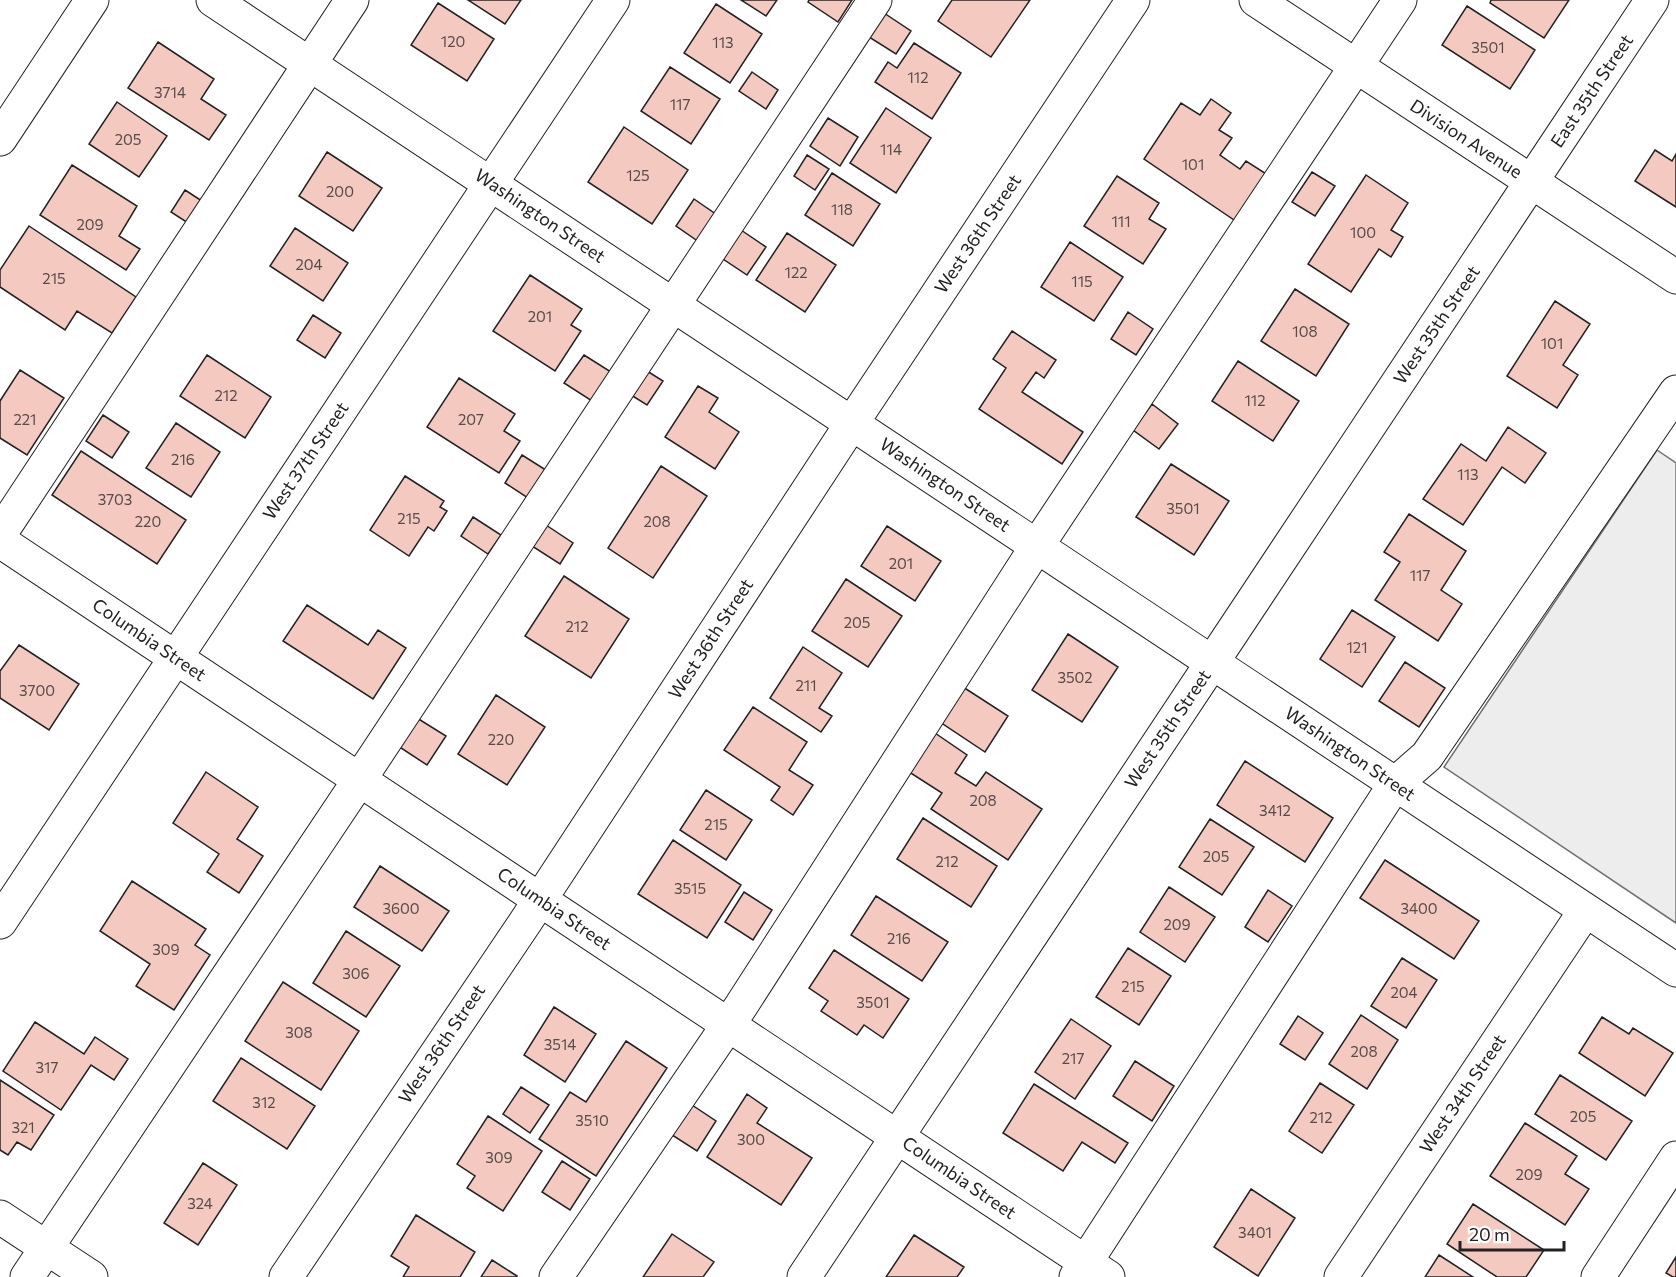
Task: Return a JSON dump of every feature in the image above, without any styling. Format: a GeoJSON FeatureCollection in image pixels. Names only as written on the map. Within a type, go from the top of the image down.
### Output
{"type":"FeatureCollection","features":[{"type":"Feature","properties":{"kind":"street"},"geometry":{"type":"LineString","coordinates":[[0,139],[92,0]]}},
{"type":"Feature","properties":{"kind":"street","name":"Washington Street"},"geometry":{"type":"LineString","coordinates":[[213,0],[1676,970]]}},
{"type":"Feature","properties":{"kind":"street"},"geometry":{"type":"LineString","coordinates":[[0,534],[352,0]]}},
{"type":"Feature","properties":{"kind":"street","name":"West 37th Street"},"geometry":{"type":"LineString","coordinates":[[0,922],[613,0]]}},
{"type":"Feature","properties":{"kind":"street"},"geometry":{"type":"LineString","coordinates":[[27,1277],[875,0]]}},
{"type":"Feature","properties":{"kind":"street","name":"West 36th Street"},"geometry":{"type":"LineString","coordinates":[[286,1277],[540,900],[852,423],[1133,0]]}},
{"type":"Feature","properties":{"kind":"street","name":"Division Avenue"},"geometry":{"type":"LineString","coordinates":[[1256,0],[1676,277]]}},
{"type":"Feature","properties":{"kind":"street"},"geometry":{"type":"LineString","coordinates":[[556,1277],[728,1025],[1037,546],[1400,0]]}},
{"type":"Feature","properties":{"kind":"street","name":"East 35th Street"},"geometry":{"type":"LineString","coordinates":[[1532,182],[1652,0]]}},
{"type":"Feature","properties":{"kind":"street","name":"West 35th Street"},"geometry":{"type":"LineString","coordinates":[[804,1277],[1532,182]]}},
{"type":"Feature","properties":{"kind":"street"},"geometry":{"type":"LineString","coordinates":[[1090,1272],[1395,784],[1427,756],[1676,392]]}},
{"type":"Feature","properties":{"kind":"street","name":"Columbia Street"},"geometry":{"type":"LineString","coordinates":[[0,541],[897,1137],[1090,1272]]}},
{"type":"Feature","properties":{"kind":"street","name":"West 34th Street"},"geometry":{"type":"LineString","coordinates":[[1341,1277],[1585,911]]}},
{"type":"Feature","properties":{"kind":"street"},"geometry":{"type":"LineString","coordinates":[[1598,1277],[1676,1158]]}},
{"type":"Feature","properties":{"kind":"street"},"geometry":{"type":"LineString","coordinates":[[0,1217],[91,1277]]}},
{"type":"Feature","properties":{"kind":"shaded area"},"geometry":{"type":"Polygon","coordinates":[[[1657,450],[1676,463],[1676,923],[1444,767],[1657,450]]]}},
{"type":"Feature","properties":{"kind":"building"},"geometry":{"type":"Polygon","coordinates":[[[468,0],[521,0],[505,24],[468,0]]]}},
{"type":"Feature","properties":{"kind":"building"},"geometry":{"type":"Polygon","coordinates":[[[741,0],[777,0],[766,16],[741,0]]]}},
{"type":"Feature","properties":{"kind":"building"},"geometry":{"type":"Polygon","coordinates":[[[809,0],[852,0],[838,22],[808,2],[809,0]]]}},
{"type":"Feature","properties":{"kind":"building"},"geometry":{"type":"Polygon","coordinates":[[[952,0],[1030,0],[991,57],[938,21],[952,0]]]}},
{"type":"Feature","properties":{"kind":"building"},"geometry":{"type":"Polygon","coordinates":[[[1491,0],[1569,0],[1544,38],[1490,3],[1491,0]]]}},
{"type":"Feature","properties":{"kind":"building"},"geometry":{"type":"Polygon","coordinates":[[[438,3],[494,39],[467,81],[411,45],[438,3]]]}},
{"type":"Feature","properties":{"kind":"building"},"geometry":{"type":"Polygon","coordinates":[[[716,4],[762,34],[730,83],[684,53],[716,4]]]}},
{"type":"Feature","properties":{"kind":"building"},"geometry":{"type":"Polygon","coordinates":[[[1467,6],[1535,50],[1510,89],[1442,45],[1467,6]]]}},
{"type":"Feature","properties":{"kind":"building"},"geometry":{"type":"Polygon","coordinates":[[[884,13],[911,31],[896,54],[869,37],[884,13]]]}},
{"type":"Feature","properties":{"kind":"building"},"geometry":{"type":"Polygon","coordinates":[[[158,42],[214,79],[201,99],[226,115],[209,140],[128,88],[158,42]]]}},
{"type":"Feature","properties":{"kind":"building"},"geometry":{"type":"Polygon","coordinates":[[[914,43],[961,73],[932,119],[875,82],[888,62],[897,68],[914,43]]]}},
{"type":"Feature","properties":{"kind":"building"},"geometry":{"type":"Polygon","coordinates":[[[670,67],[720,99],[691,144],[641,111],[670,67]]]}},
{"type":"Feature","properties":{"kind":"building"},"geometry":{"type":"Polygon","coordinates":[[[752,72],[778,90],[766,109],[739,91],[752,72]]]}},
{"type":"Feature","properties":{"kind":"building"},"geometry":{"type":"Polygon","coordinates":[[[1211,99],[1231,113],[1219,130],[1232,138],[1220,155],[1240,169],[1246,161],[1271,177],[1240,224],[1144,159],[1181,103],[1200,115],[1211,99]]]}},
{"type":"Feature","properties":{"kind":"building"},"geometry":{"type":"Polygon","coordinates":[[[117,102],[167,136],[139,177],[89,144],[117,102]]]}},
{"type":"Feature","properties":{"kind":"building"},"geometry":{"type":"Polygon","coordinates":[[[886,108],[931,138],[896,193],[850,163],[886,108]]]}},
{"type":"Feature","properties":{"kind":"building"},"geometry":{"type":"Polygon","coordinates":[[[828,118],[858,137],[840,166],[810,146],[828,118]]]}},
{"type":"Feature","properties":{"kind":"building"},"geometry":{"type":"Polygon","coordinates":[[[624,127],[688,170],[652,224],[588,182],[624,127]]]}},
{"type":"Feature","properties":{"kind":"building"},"geometry":{"type":"Polygon","coordinates":[[[1655,150],[1672,161],[1676,154],[1676,207],[1635,181],[1655,150]]]}},
{"type":"Feature","properties":{"kind":"building"},"geometry":{"type":"Polygon","coordinates":[[[327,152],[382,188],[353,231],[299,196],[327,152]]]}},
{"type":"Feature","properties":{"kind":"building"},"geometry":{"type":"Polygon","coordinates":[[[807,155],[829,169],[815,190],[794,176],[807,155]]]}},
{"type":"Feature","properties":{"kind":"building"},"geometry":{"type":"Polygon","coordinates":[[[72,165],[137,206],[119,236],[140,249],[126,270],[40,215],[72,165]]]}},
{"type":"Feature","properties":{"kind":"building"},"geometry":{"type":"Polygon","coordinates":[[[1312,172],[1335,186],[1315,216],[1292,202],[1312,172]]]}},
{"type":"Feature","properties":{"kind":"building"},"geometry":{"type":"Polygon","coordinates":[[[832,173],[880,204],[853,246],[805,215],[832,173]]]}},
{"type":"Feature","properties":{"kind":"building"},"geometry":{"type":"Polygon","coordinates":[[[1366,175],[1408,203],[1391,230],[1403,237],[1391,257],[1379,249],[1351,292],[1308,264],[1366,175]]]}},
{"type":"Feature","properties":{"kind":"building"},"geometry":{"type":"Polygon","coordinates":[[[1117,176],[1159,203],[1149,219],[1166,229],[1143,264],[1084,226],[1117,176]]]}},
{"type":"Feature","properties":{"kind":"building"},"geometry":{"type":"Polygon","coordinates":[[[185,190],[202,201],[188,223],[171,212],[185,190]]]}},
{"type":"Feature","properties":{"kind":"building"},"geometry":{"type":"Polygon","coordinates":[[[694,199],[720,217],[702,244],[676,226],[694,199]]]}},
{"type":"Feature","properties":{"kind":"building"},"geometry":{"type":"Polygon","coordinates":[[[29,226],[136,297],[112,333],[77,311],[65,330],[0,287],[0,270],[29,226]]]}},
{"type":"Feature","properties":{"kind":"building"},"geometry":{"type":"Polygon","coordinates":[[[295,228],[348,263],[323,301],[270,266],[295,228]]]}},
{"type":"Feature","properties":{"kind":"building"},"geometry":{"type":"Polygon","coordinates":[[[741,230],[766,247],[747,275],[723,259],[741,230]]]}},
{"type":"Feature","properties":{"kind":"building"},"geometry":{"type":"Polygon","coordinates":[[[787,233],[836,265],[805,312],[756,280],[787,233]]]}},
{"type":"Feature","properties":{"kind":"building"},"geometry":{"type":"Polygon","coordinates":[[[1070,242],[1123,277],[1094,321],[1041,287],[1070,242]]]}},
{"type":"Feature","properties":{"kind":"building"},"geometry":{"type":"Polygon","coordinates":[[[530,275],[582,309],[571,325],[581,331],[555,371],[493,331],[530,275]]]}},
{"type":"Feature","properties":{"kind":"building"},"geometry":{"type":"Polygon","coordinates":[[[1295,289],[1349,324],[1316,376],[1261,341],[1295,289]]]}},
{"type":"Feature","properties":{"kind":"building"},"geometry":{"type":"Polygon","coordinates":[[[1555,301],[1590,324],[1563,365],[1578,375],[1557,408],[1507,376],[1555,301]]]}},
{"type":"Feature","properties":{"kind":"building"},"geometry":{"type":"Polygon","coordinates":[[[1128,312],[1153,329],[1136,355],[1111,339],[1128,312]]]}},
{"type":"Feature","properties":{"kind":"building"},"geometry":{"type":"Polygon","coordinates":[[[313,315],[341,333],[325,358],[297,340],[313,315]]]}},
{"type":"Feature","properties":{"kind":"building"},"geometry":{"type":"Polygon","coordinates":[[[1012,331],[1056,360],[1044,378],[1036,372],[1022,392],[1083,432],[1062,464],[979,409],[1006,368],[993,359],[1012,331]]]}},
{"type":"Feature","properties":{"kind":"building"},"geometry":{"type":"Polygon","coordinates":[[[207,355],[271,397],[245,438],[180,396],[207,355]]]}},
{"type":"Feature","properties":{"kind":"building"},"geometry":{"type":"Polygon","coordinates":[[[584,355],[611,372],[592,401],[564,383],[584,355]]]}},
{"type":"Feature","properties":{"kind":"building"},"geometry":{"type":"Polygon","coordinates":[[[1238,361],[1299,401],[1273,441],[1212,401],[1238,361]]]}},
{"type":"Feature","properties":{"kind":"building"},"geometry":{"type":"Polygon","coordinates":[[[20,370],[64,398],[27,455],[0,438],[0,401],[20,370]]]}},
{"type":"Feature","properties":{"kind":"building"},"geometry":{"type":"Polygon","coordinates":[[[647,371],[663,381],[647,405],[631,395],[647,371]]]}},
{"type":"Feature","properties":{"kind":"building"},"geometry":{"type":"Polygon","coordinates":[[[459,378],[515,414],[504,431],[520,441],[499,473],[427,427],[459,378]]]}},
{"type":"Feature","properties":{"kind":"building"},"geometry":{"type":"Polygon","coordinates":[[[698,386],[718,398],[709,412],[739,432],[715,469],[665,437],[698,386]]]}},
{"type":"Feature","properties":{"kind":"building"},"geometry":{"type":"Polygon","coordinates":[[[1152,404],[1178,424],[1159,449],[1133,430],[1152,404]]]}},
{"type":"Feature","properties":{"kind":"building"},"geometry":{"type":"Polygon","coordinates":[[[103,415],[129,432],[112,458],[86,441],[103,415]]]}},
{"type":"Feature","properties":{"kind":"building"},"geometry":{"type":"Polygon","coordinates":[[[176,423],[220,452],[191,497],[146,468],[176,423]]]}},
{"type":"Feature","properties":{"kind":"building"},"geometry":{"type":"Polygon","coordinates":[[[1508,427],[1546,453],[1525,483],[1502,467],[1463,525],[1423,499],[1461,444],[1486,461],[1508,427]]]}},
{"type":"Feature","properties":{"kind":"building"},"geometry":{"type":"Polygon","coordinates":[[[81,451],[186,520],[157,564],[52,495],[81,451]]]}},
{"type":"Feature","properties":{"kind":"building"},"geometry":{"type":"Polygon","coordinates":[[[522,455],[549,472],[531,500],[505,483],[522,455]]]}},
{"type":"Feature","properties":{"kind":"building"},"geometry":{"type":"Polygon","coordinates":[[[1171,464],[1229,501],[1194,555],[1136,517],[1171,464]]]}},
{"type":"Feature","properties":{"kind":"building"},"geometry":{"type":"Polygon","coordinates":[[[661,466],[707,496],[653,578],[608,548],[661,466]]]}},
{"type":"Feature","properties":{"kind":"building"},"geometry":{"type":"Polygon","coordinates":[[[405,476],[444,501],[440,507],[447,511],[434,531],[428,527],[409,556],[370,530],[405,476]]]}},
{"type":"Feature","properties":{"kind":"building"},"geometry":{"type":"Polygon","coordinates":[[[1409,514],[1466,551],[1441,590],[1462,604],[1438,641],[1375,600],[1400,562],[1384,552],[1409,514]]]}},
{"type":"Feature","properties":{"kind":"building"},"geometry":{"type":"Polygon","coordinates":[[[473,517],[501,535],[488,554],[461,536],[473,517]]]}},
{"type":"Feature","properties":{"kind":"building"},"geometry":{"type":"Polygon","coordinates":[[[546,525],[573,543],[560,564],[532,546],[546,525]]]}},
{"type":"Feature","properties":{"kind":"building"},"geometry":{"type":"Polygon","coordinates":[[[887,526],[941,561],[915,601],[861,566],[887,526]]]}},
{"type":"Feature","properties":{"kind":"building"},"geometry":{"type":"Polygon","coordinates":[[[564,576],[629,619],[591,678],[525,636],[564,576]]]}},
{"type":"Feature","properties":{"kind":"building"},"geometry":{"type":"Polygon","coordinates":[[[846,579],[902,616],[868,667],[812,631],[846,579]]]}},
{"type":"Feature","properties":{"kind":"building"},"geometry":{"type":"Polygon","coordinates":[[[307,605],[368,645],[378,630],[406,648],[373,699],[283,641],[307,605]]]}},
{"type":"Feature","properties":{"kind":"building"},"geometry":{"type":"Polygon","coordinates":[[[1352,610],[1395,637],[1362,687],[1320,659],[1352,610]]]}},
{"type":"Feature","properties":{"kind":"building"},"geometry":{"type":"Polygon","coordinates":[[[1068,634],[1118,667],[1082,722],[1032,690],[1068,634]]]}},
{"type":"Feature","properties":{"kind":"building"},"geometry":{"type":"Polygon","coordinates":[[[19,645],[79,684],[49,730],[0,698],[0,671],[19,645]]]}},
{"type":"Feature","properties":{"kind":"building"},"geometry":{"type":"Polygon","coordinates":[[[803,647],[842,673],[819,708],[832,716],[821,732],[770,698],[803,647]]]}},
{"type":"Feature","properties":{"kind":"building"},"geometry":{"type":"Polygon","coordinates":[[[1405,662],[1445,688],[1419,727],[1379,701],[1405,662]]]}},
{"type":"Feature","properties":{"kind":"building"},"geometry":{"type":"Polygon","coordinates":[[[963,687],[1008,716],[985,752],[940,722],[963,687]]]}},
{"type":"Feature","properties":{"kind":"building"},"geometry":{"type":"Polygon","coordinates":[[[496,695],[545,727],[507,785],[458,754],[496,695]]]}},
{"type":"Feature","properties":{"kind":"building"},"geometry":{"type":"Polygon","coordinates":[[[753,707],[807,742],[789,770],[813,785],[793,815],[771,800],[780,787],[724,750],[753,707]]]}},
{"type":"Feature","properties":{"kind":"building"},"geometry":{"type":"Polygon","coordinates":[[[417,718],[446,736],[427,765],[398,746],[417,718]]]}},
{"type":"Feature","properties":{"kind":"building"},"geometry":{"type":"Polygon","coordinates":[[[932,731],[967,755],[955,773],[976,786],[986,772],[1042,809],[1008,860],[931,809],[942,793],[906,770],[932,731]]]}},
{"type":"Feature","properties":{"kind":"building"},"geometry":{"type":"Polygon","coordinates":[[[1245,761],[1333,818],[1305,862],[1217,805],[1245,761]]]}},
{"type":"Feature","properties":{"kind":"building"},"geometry":{"type":"Polygon","coordinates":[[[206,772],[258,807],[237,839],[263,856],[239,893],[207,872],[219,854],[173,823],[206,772]]]}},
{"type":"Feature","properties":{"kind":"building"},"geometry":{"type":"Polygon","coordinates":[[[706,790],[752,820],[726,860],[680,830],[706,790]]]}},
{"type":"Feature","properties":{"kind":"building"},"geometry":{"type":"Polygon","coordinates":[[[923,818],[997,866],[971,907],[897,859],[923,818]]]}},
{"type":"Feature","properties":{"kind":"building"},"geometry":{"type":"Polygon","coordinates":[[[1210,819],[1254,847],[1222,895],[1179,867],[1210,819]]]}},
{"type":"Feature","properties":{"kind":"building"},"geometry":{"type":"Polygon","coordinates":[[[673,840],[741,885],[707,938],[638,894],[673,840]]]}},
{"type":"Feature","properties":{"kind":"building"},"geometry":{"type":"Polygon","coordinates":[[[1385,860],[1479,921],[1454,959],[1360,898],[1385,860]]]}},
{"type":"Feature","properties":{"kind":"building"},"geometry":{"type":"Polygon","coordinates":[[[380,866],[449,911],[422,951],[354,907],[380,866]]]}},
{"type":"Feature","properties":{"kind":"building"},"geometry":{"type":"Polygon","coordinates":[[[132,881],[206,929],[195,945],[210,955],[174,1010],[136,986],[150,964],[100,931],[132,881]]]}},
{"type":"Feature","properties":{"kind":"building"},"geometry":{"type":"Polygon","coordinates":[[[1169,887],[1215,917],[1185,962],[1140,932],[1169,887]]]}},
{"type":"Feature","properties":{"kind":"building"},"geometry":{"type":"Polygon","coordinates":[[[1268,890],[1292,906],[1268,942],[1245,927],[1268,890]]]}},
{"type":"Feature","properties":{"kind":"building"},"geometry":{"type":"Polygon","coordinates":[[[744,892],[772,910],[753,940],[725,922],[744,892]]]}},
{"type":"Feature","properties":{"kind":"building"},"geometry":{"type":"Polygon","coordinates":[[[876,896],[948,942],[922,981],[851,935],[876,896]]]}},
{"type":"Feature","properties":{"kind":"building"},"geometry":{"type":"Polygon","coordinates":[[[346,931],[400,966],[366,1017],[313,983],[346,931]]]}},
{"type":"Feature","properties":{"kind":"building"},"geometry":{"type":"Polygon","coordinates":[[[1128,948],[1171,976],[1139,1025],[1096,997],[1128,948]]]}},
{"type":"Feature","properties":{"kind":"building"},"geometry":{"type":"Polygon","coordinates":[[[834,950],[909,999],[883,1038],[864,1025],[857,1035],[821,1011],[828,1001],[809,988],[834,950]]]}},
{"type":"Feature","properties":{"kind":"building"},"geometry":{"type":"Polygon","coordinates":[[[1402,958],[1437,980],[1406,1028],[1371,1006],[1402,958]]]}},
{"type":"Feature","properties":{"kind":"building"},"geometry":{"type":"Polygon","coordinates":[[[283,982],[359,1031],[321,1090],[245,1041],[283,982]]]}},
{"type":"Feature","properties":{"kind":"building"},"geometry":{"type":"Polygon","coordinates":[[[554,1007],[596,1034],[565,1082],[524,1055],[554,1007]]]}},
{"type":"Feature","properties":{"kind":"building"},"geometry":{"type":"Polygon","coordinates":[[[1361,1015],[1398,1040],[1367,1089],[1329,1064],[1361,1015]]]}},
{"type":"Feature","properties":{"kind":"building"},"geometry":{"type":"Polygon","coordinates":[[[1298,1016],[1323,1033],[1305,1060],[1280,1044],[1298,1016]]]}},
{"type":"Feature","properties":{"kind":"building"},"geometry":{"type":"Polygon","coordinates":[[[1602,1017],[1629,1034],[1633,1028],[1673,1053],[1645,1096],[1579,1053],[1602,1017]]]}},
{"type":"Feature","properties":{"kind":"building"},"geometry":{"type":"Polygon","coordinates":[[[1071,1019],[1111,1046],[1075,1099],[1035,1072],[1071,1019]]]}},
{"type":"Feature","properties":{"kind":"building"},"geometry":{"type":"Polygon","coordinates":[[[35,1022],[84,1054],[95,1037],[128,1059],[114,1080],[91,1065],[61,1110],[3,1071],[35,1022]]]}},
{"type":"Feature","properties":{"kind":"building"},"geometry":{"type":"Polygon","coordinates":[[[626,1041],[667,1068],[596,1176],[539,1139],[570,1092],[586,1102],[626,1041]]]}},
{"type":"Feature","properties":{"kind":"building"},"geometry":{"type":"Polygon","coordinates":[[[241,1058],[315,1106],[287,1149],[213,1101],[241,1058]]]}},
{"type":"Feature","properties":{"kind":"building"},"geometry":{"type":"Polygon","coordinates":[[[1135,1061],[1174,1086],[1152,1121],[1113,1096],[1135,1061]]]}},
{"type":"Feature","properties":{"kind":"building"},"geometry":{"type":"Polygon","coordinates":[[[1560,1075],[1632,1121],[1606,1160],[1535,1114],[1560,1075]]]}},
{"type":"Feature","properties":{"kind":"building"},"geometry":{"type":"Polygon","coordinates":[[[0,1080],[54,1115],[31,1150],[17,1142],[8,1155],[0,1150],[0,1080]]]}},
{"type":"Feature","properties":{"kind":"building"},"geometry":{"type":"Polygon","coordinates":[[[1320,1083],[1354,1105],[1322,1153],[1289,1131],[1320,1083]]]}},
{"type":"Feature","properties":{"kind":"building"},"geometry":{"type":"Polygon","coordinates":[[[1034,1084],[1128,1143],[1115,1163],[1082,1142],[1063,1171],[1003,1133],[1034,1084]]]}},
{"type":"Feature","properties":{"kind":"building"},"geometry":{"type":"Polygon","coordinates":[[[521,1087],[549,1105],[530,1133],[503,1114],[521,1087]]]}},
{"type":"Feature","properties":{"kind":"building"},"geometry":{"type":"Polygon","coordinates":[[[747,1094],[767,1108],[757,1123],[812,1158],[781,1205],[707,1157],[747,1094]]]}},
{"type":"Feature","properties":{"kind":"building"},"geometry":{"type":"Polygon","coordinates":[[[689,1103],[716,1121],[697,1151],[669,1133],[689,1103]]]}},
{"type":"Feature","properties":{"kind":"building"},"geometry":{"type":"Polygon","coordinates":[[[488,1116],[542,1151],[503,1211],[467,1188],[475,1176],[457,1164],[488,1116]]]}},
{"type":"Feature","properties":{"kind":"building"},"geometry":{"type":"Polygon","coordinates":[[[1525,1123],[1577,1156],[1565,1174],[1589,1189],[1565,1225],[1490,1176],[1525,1123]]]}},
{"type":"Feature","properties":{"kind":"building"},"geometry":{"type":"Polygon","coordinates":[[[562,1161],[590,1179],[570,1210],[542,1192],[562,1161]]]}},
{"type":"Feature","properties":{"kind":"building"},"geometry":{"type":"Polygon","coordinates":[[[203,1163],[237,1185],[198,1245],[164,1223],[203,1163]]]}},
{"type":"Feature","properties":{"kind":"building"},"geometry":{"type":"Polygon","coordinates":[[[1251,1189],[1295,1218],[1258,1276],[1214,1247],[1251,1189]]]}},
{"type":"Feature","properties":{"kind":"building"},"geometry":{"type":"Polygon","coordinates":[[[1473,1204],[1544,1250],[1526,1277],[1497,1277],[1447,1244],[1473,1204]]]}},
{"type":"Feature","properties":{"kind":"building"},"geometry":{"type":"Polygon","coordinates":[[[416,1215],[475,1252],[460,1277],[403,1277],[409,1267],[391,1256],[416,1215]]]}},
{"type":"Feature","properties":{"kind":"building"},"geometry":{"type":"Polygon","coordinates":[[[672,1234],[714,1262],[703,1277],[643,1277],[672,1234]]]}},
{"type":"Feature","properties":{"kind":"building"},"geometry":{"type":"Polygon","coordinates":[[[914,1235],[964,1267],[957,1277],[886,1277],[914,1235]]]}},
{"type":"Feature","properties":{"kind":"building"},"geometry":{"type":"Polygon","coordinates":[[[1439,1255],[1473,1277],[1425,1277],[1439,1255]]]}},
{"type":"Feature","properties":{"kind":"building"},"geometry":{"type":"Polygon","coordinates":[[[1676,1257],[1676,1277],[1673,1277],[1666,1273],[1676,1257]]]}},
{"type":"Feature","properties":{"kind":"building"},"geometry":{"type":"Polygon","coordinates":[[[492,1260],[517,1276],[481,1277],[492,1260]]]}}]}
